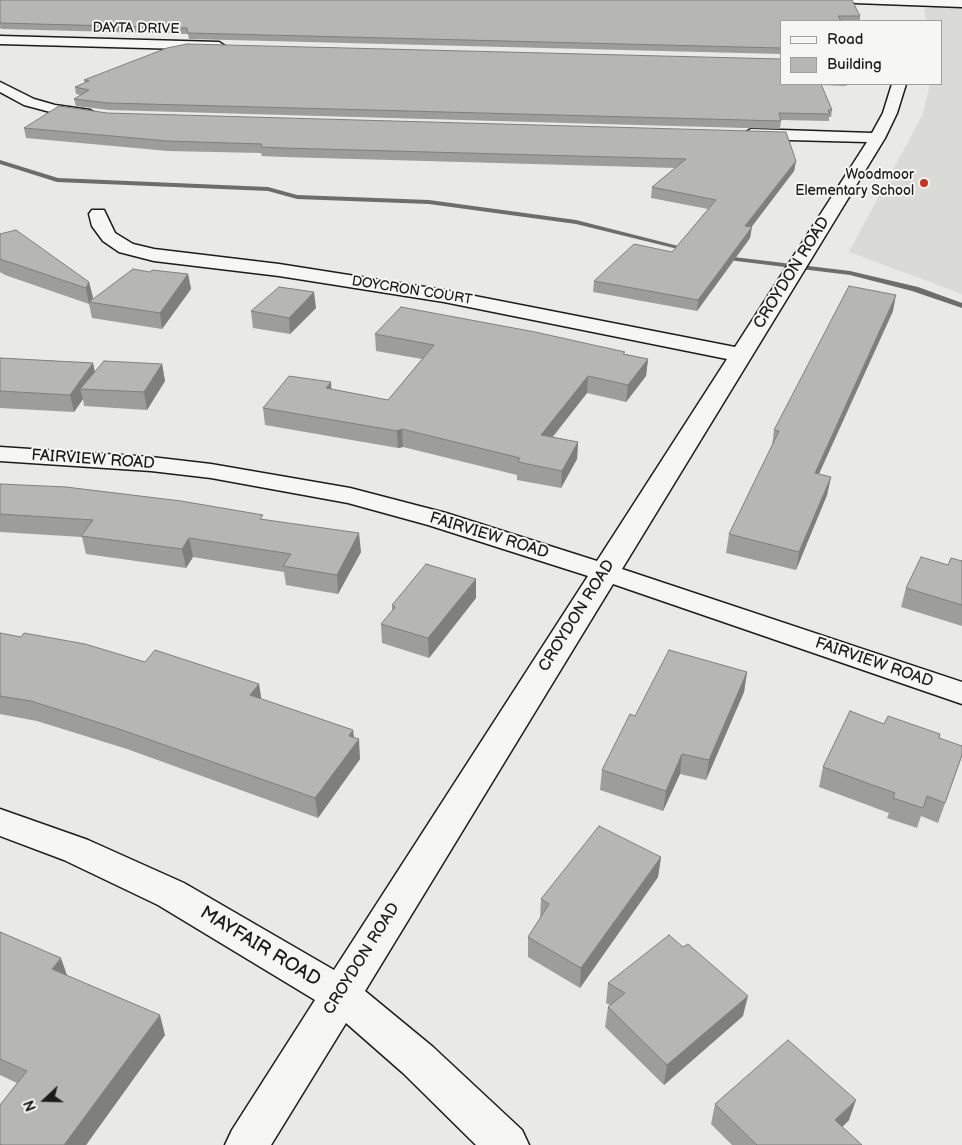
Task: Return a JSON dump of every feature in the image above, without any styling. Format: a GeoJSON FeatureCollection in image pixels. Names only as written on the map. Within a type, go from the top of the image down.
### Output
{"type":"FeatureCollection","features":[{"type":"Feature","properties":{"kind":"street"},"geometry":{"type":"LineString","coordinates":[[855,0],[905,6],[962,3]]}},
{"type":"Feature","properties":{"kind":"street","name":"DAYTA DRIVE"},"geometry":{"type":"LineString","coordinates":[[0,40],[237,46]]}},
{"type":"Feature","properties":{"kind":"street","name":"CROYDON ROAD"},"geometry":{"type":"LineString","coordinates":[[247,1145],[877,138],[890,113],[899,85]]}},
{"type":"Feature","properties":{"kind":"street"},"geometry":{"type":"LineString","coordinates":[[0,86],[29,102],[54,109],[101,115]]}},
{"type":"Feature","properties":{"kind":"street"},"geometry":{"type":"LineString","coordinates":[[739,134],[877,138]]}},
{"type":"Feature","properties":{"kind":"street","name":"DOYCRON COURT"},"geometry":{"type":"LineString","coordinates":[[98,214],[101,226],[109,237],[126,248],[154,255],[279,270],[444,296],[741,355]]}},
{"type":"Feature","properties":{"kind":"street","name":"FAIRVIEW ROAD"},"geometry":{"type":"LineString","coordinates":[[0,454],[177,467],[314,489],[438,519],[604,572],[962,693]]}},
{"type":"Feature","properties":{"kind":"street","name":"MAYFAIR ROAD"},"geometry":{"type":"LineString","coordinates":[[0,822],[76,850],[170,894],[340,994],[418,1060],[507,1145]]}},
{"type":"Feature","properties":{"kind":"shaded area","name":"Woodmoor Elementary School"},"geometry":{"type":"Polygon","coordinates":[[[933,7],[962,8],[962,294],[849,252],[923,114],[930,85],[942,85],[942,20],[926,20],[924,9],[933,7]]]}},
{"type":"Feature","properties":{"kind":"building"},"geometry":{"type":"Polygon","coordinates":[[[0,0],[852,0],[860,16],[838,16],[840,20],[780,20],[780,48],[188,33],[187,28],[0,22],[0,0]]]}},
{"type":"Feature","properties":{"kind":"building"},"geometry":{"type":"Polygon","coordinates":[[[187,44],[780,59],[780,85],[821,85],[832,110],[828,110],[830,114],[779,113],[781,121],[108,103],[74,99],[89,90],[75,87],[89,81],[84,80],[167,48],[187,44]]]}},
{"type":"Feature","properties":{"kind":"building"},"geometry":{"type":"Polygon","coordinates":[[[59,106],[107,113],[786,132],[796,161],[745,226],[752,227],[698,300],[594,281],[634,244],[672,252],[716,200],[652,187],[686,159],[282,148],[261,147],[262,144],[167,141],[24,128],[59,106]]]}},
{"type":"Feature","properties":{"kind":"building"},"geometry":{"type":"Polygon","coordinates":[[[16,230],[89,282],[86,288],[0,259],[0,234],[16,230]]]}},
{"type":"Feature","properties":{"kind":"building"},"geometry":{"type":"Polygon","coordinates":[[[133,269],[188,274],[160,313],[89,302],[133,269]]]}},
{"type":"Feature","properties":{"kind":"building"},"geometry":{"type":"Polygon","coordinates":[[[849,286],[896,295],[815,473],[831,477],[799,552],[729,534],[779,431],[774,430],[849,286]]]}},
{"type":"Feature","properties":{"kind":"building"},"geometry":{"type":"Polygon","coordinates":[[[279,287],[314,292],[289,318],[251,311],[279,287]]]}},
{"type":"Feature","properties":{"kind":"building"},"geometry":{"type":"Polygon","coordinates":[[[401,307],[535,332],[648,359],[628,385],[588,376],[541,435],[578,442],[562,471],[518,462],[520,458],[402,429],[397,431],[263,408],[289,376],[331,382],[326,388],[388,400],[434,345],[375,334],[401,307]]]}},
{"type":"Feature","properties":{"kind":"building"},"geometry":{"type":"Polygon","coordinates":[[[0,358],[93,363],[70,395],[0,391],[0,358]]]}},
{"type":"Feature","properties":{"kind":"building"},"geometry":{"type":"Polygon","coordinates":[[[104,361],[162,364],[144,392],[80,389],[104,361]]]}},
{"type":"Feature","properties":{"kind":"building"},"geometry":{"type":"Polygon","coordinates":[[[0,484],[66,487],[181,501],[263,515],[260,519],[359,533],[337,575],[283,566],[291,554],[189,538],[182,549],[81,536],[93,520],[0,514],[0,484]]]}},
{"type":"Feature","properties":{"kind":"building"},"geometry":{"type":"Polygon","coordinates":[[[921,557],[948,565],[951,558],[962,561],[962,605],[906,588],[921,557]]]}},
{"type":"Feature","properties":{"kind":"building"},"geometry":{"type":"Polygon","coordinates":[[[426,564],[476,579],[428,638],[381,624],[395,607],[392,605],[426,564]]]}},
{"type":"Feature","properties":{"kind":"building"},"geometry":{"type":"Polygon","coordinates":[[[0,633],[21,637],[24,633],[85,644],[145,662],[155,650],[259,684],[250,695],[353,730],[349,736],[359,739],[315,798],[122,730],[31,701],[0,696],[0,633]]]}},
{"type":"Feature","properties":{"kind":"building"},"geometry":{"type":"Polygon","coordinates":[[[669,650],[747,672],[709,760],[682,754],[666,791],[602,770],[630,714],[635,716],[669,650]]]}},
{"type":"Feature","properties":{"kind":"building"},"geometry":{"type":"Polygon","coordinates":[[[850,711],[884,724],[888,716],[940,734],[939,738],[962,746],[962,755],[945,803],[927,796],[923,808],[893,798],[895,793],[823,767],[850,711]]]}},
{"type":"Feature","properties":{"kind":"building"},"geometry":{"type":"Polygon","coordinates":[[[599,826],[661,857],[581,968],[528,937],[549,904],[541,899],[599,826]]]}},
{"type":"Feature","properties":{"kind":"building"},"geometry":{"type":"Polygon","coordinates":[[[0,932],[61,958],[52,969],[160,1015],[64,1145],[0,1144],[0,1105],[27,1071],[0,1059],[0,932]]]}},
{"type":"Feature","properties":{"kind":"building"},"geometry":{"type":"Polygon","coordinates":[[[669,935],[683,947],[688,944],[748,996],[667,1065],[608,1007],[625,993],[608,983],[669,935]]]}},
{"type":"Feature","properties":{"kind":"building"},"geometry":{"type":"Polygon","coordinates":[[[788,1040],[856,1100],[835,1120],[862,1145],[757,1145],[715,1104],[788,1040]]]}},
{"type":"Feature","properties":{"kind":"waterway"},"geometry":{"type":"LineString","coordinates":[[0,162],[57,180],[268,189],[297,197],[429,202],[576,222],[690,250]]}},
{"type":"Feature","properties":{"kind":"waterway"},"geometry":{"type":"LineString","coordinates":[[720,257],[850,273],[915,289],[962,306]]}},
{"type":"Feature","properties":{"kind":"place","name":"Woodmoor Elementary School"},"geometry":{"type":"Point","coordinates":[924,183]}}]}
